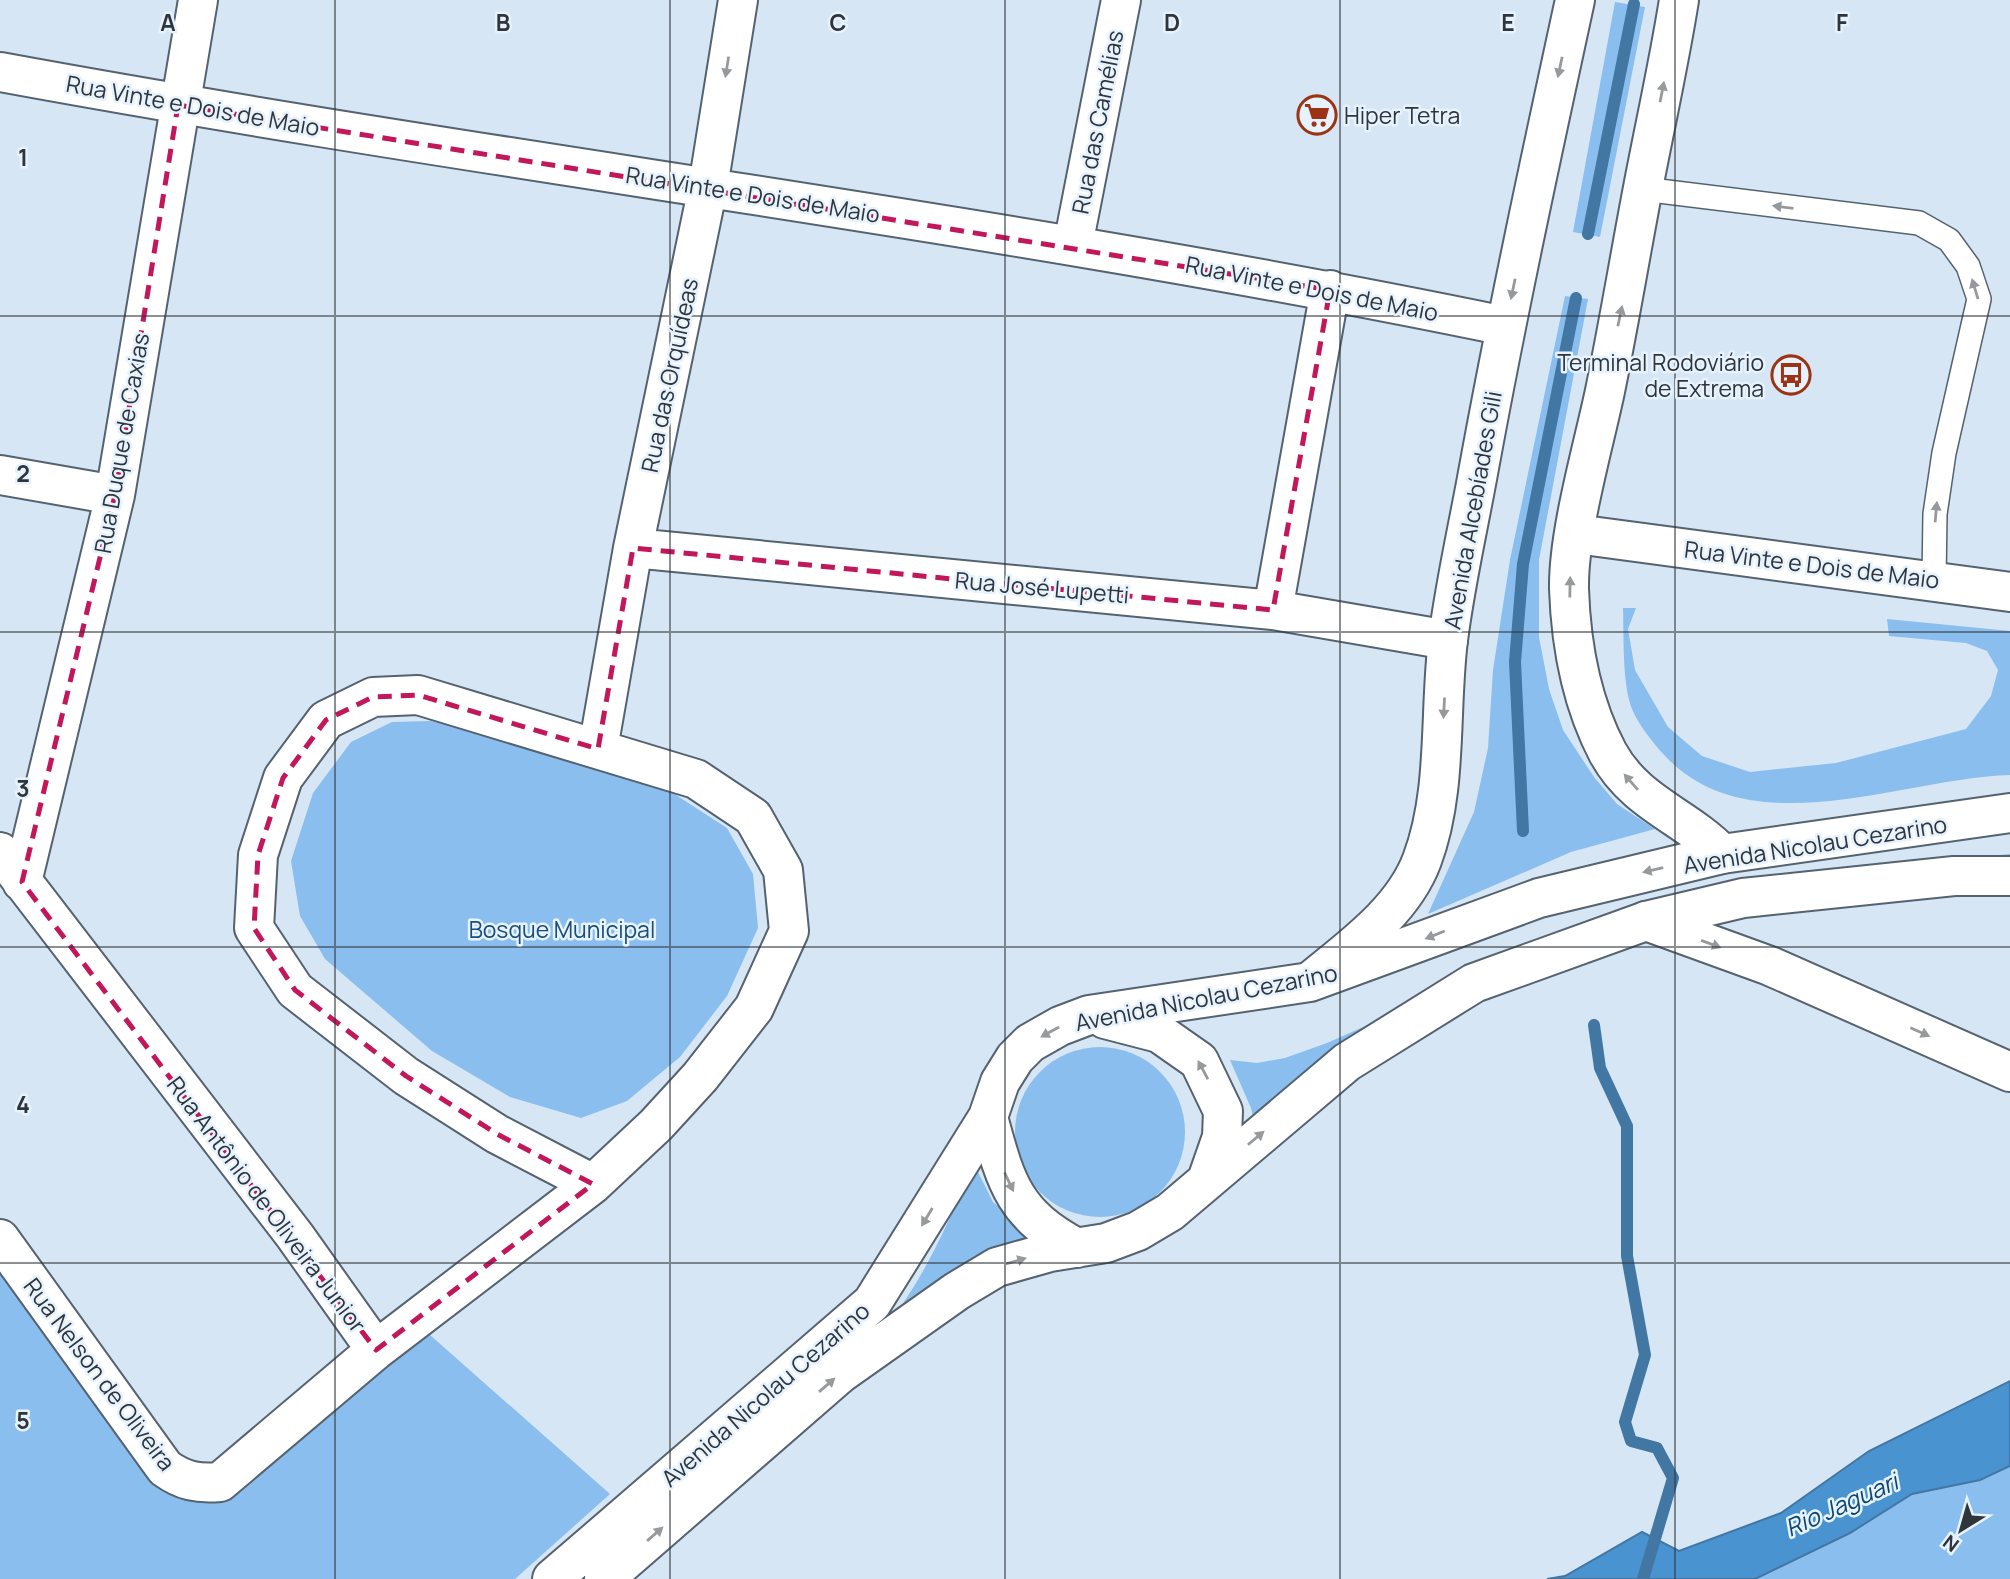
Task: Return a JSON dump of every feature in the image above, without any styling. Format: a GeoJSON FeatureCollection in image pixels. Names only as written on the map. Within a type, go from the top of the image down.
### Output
{"type":"FeatureCollection","features":[{"type":"Feature","properties":{"kind":"street","name":"Rua Duque de Caxias"},"geometry":{"type":"LineString","coordinates":[[22,882],[115,495],[178,105],[198,0]]}},
{"type":"Feature","properties":{"kind":"street","name":"Rua das Orquídeas"},"geometry":{"type":"LineString","coordinates":[[598,749],[633,548],[708,187],[738,0]]}},
{"type":"Feature","properties":{"kind":"street","name":"Rua das Camélias"},"geometry":{"type":"LineString","coordinates":[[1073,245],[1121,0]]}},
{"type":"Feature","properties":{"kind":"street","name":"Avenida Alcebíades Gili"},"geometry":{"type":"LineString","coordinates":[[1311,982],[1361,940],[1394,906],[1421,863],[1429,838],[1441,761],[1448,640],[1505,326],[1575,0]]}},
{"type":"Feature","properties":{"kind":"street"},"geometry":{"type":"LineString","coordinates":[[1679,0],[1576,534],[1569,587],[1574,655],[1590,716],[1610,756],[1635,788],[1672,818],[1700,832],[1721,854]]}},
{"type":"Feature","properties":{"kind":"street","name":"Rua Vinte e Dois de Maio"},"geometry":{"type":"LineString","coordinates":[[0,72],[178,105],[1073,245],[1330,290],[1505,326]]}},
{"type":"Feature","properties":{"kind":"street"},"geometry":{"type":"LineString","coordinates":[[1273,610],[1330,290]]}},
{"type":"Feature","properties":{"kind":"street"},"geometry":{"type":"LineString","coordinates":[[0,475],[115,495]]}},
{"type":"Feature","properties":{"kind":"street","name":"Rua Vinte e Dois de Maio"},"geometry":{"type":"LineString","coordinates":[[1576,534],[2009,591]]}},
{"type":"Feature","properties":{"kind":"street","name":"Rua José Lupetti"},"geometry":{"type":"LineString","coordinates":[[633,548],[1273,610],[1448,640]]}},
{"type":"Feature","properties":{"kind":"street"},"geometry":{"type":"LineString","coordinates":[[593,1184],[497,1134],[406,1076],[295,989],[254,928],[258,855],[283,778],[326,720],[373,697],[418,695],[598,749]]}},
{"type":"Feature","properties":{"kind":"street","name":"Rua Antônio de Oliveira Junior"},"geometry":{"type":"LineString","coordinates":[[0,852],[286,1225],[376,1350],[593,1184],[656,1125],[700,1077],[754,1008],[789,932],[783,870],[753,817],[696,779],[598,749]]}},
{"type":"Feature","properties":{"kind":"street","name":"Avenida Nicolau Cezarino"},"geometry":{"type":"LineString","coordinates":[[552,1579],[872,1303],[988,1117],[1000,1082],[1015,1058],[1030,1043],[1060,1026],[1089,1015],[1311,982],[1539,898],[1721,854],[2010,813]]}},
{"type":"Feature","properties":{"kind":"street","name":"Avenida Nicolau Cezarino"},"geometry":{"type":"LineString","coordinates":[[604,1579],[841,1373],[957,1291],[997,1267],[1049,1252],[1106,1242],[1138,1231],[1170,1212],[1347,1062],[1474,983],[1646,921],[1768,894],[1954,876],[2010,876]]}},
{"type":"Feature","properties":{"kind":"street"},"geometry":{"type":"LineString","coordinates":[[1646,921],[1770,966],[2010,1072]]}},
{"type":"Feature","properties":{"kind":"street"},"geometry":{"type":"LineString","coordinates":[[1089,1015],[1159,1033],[1199,1061],[1223,1111],[1222,1137],[1208,1180]]}},
{"type":"Feature","properties":{"kind":"street"},"geometry":{"type":"LineString","coordinates":[[988,1117],[1007,1182],[1023,1208],[1047,1232],[1077,1248]]}},
{"type":"Feature","properties":{"kind":"street","name":"Rua Nelson de Oliveira"},"geometry":{"type":"LineString","coordinates":[[0,1239],[164,1468],[181,1479],[203,1483],[220,1482],[376,1350]]}},
{"type":"Feature","properties":{"kind":"lane"},"geometry":{"type":"LineString","coordinates":[[1643,189],[1919,223],[1949,240],[1968,266],[1979,299],[1944,453],[1935,514],[1934,580]]}},
{"type":"Feature","properties":{"kind":"highlighted area"},"geometry":{"type":"Polygon","coordinates":[[[178,105],[1330,290],[1273,610],[633,548],[598,749],[418,695],[373,697],[326,720],[283,778],[258,855],[254,928],[295,990],[406,1076],[497,1134],[593,1184],[376,1350],[22,882],[115,495],[178,105]]]}},
{"type":"Feature","properties":{"kind":"green space"},"geometry":{"type":"Polygon","coordinates":[[[1615,2],[1645,7],[1600,237],[1573,232],[1615,2]]]}},
{"type":"Feature","properties":{"kind":"green space"},"geometry":{"type":"Polygon","coordinates":[[[1565,296],[1588,299],[1539,560],[1539,637],[1549,689],[1563,730],[1594,777],[1617,804],[1655,829],[1571,852],[1428,914],[1474,812],[1488,748],[1493,670],[1510,560],[1565,296]]]}},
{"type":"Feature","properties":{"kind":"green space"},"geometry":{"type":"Polygon","coordinates":[[[1623,608],[1636,608],[1628,629],[1635,670],[1668,727],[1702,756],[1750,772],[1836,763],[1966,729],[1991,696],[1998,670],[1987,651],[1966,643],[1889,636],[1887,619],[2010,631],[2010,775],[1830,801],[1784,803],[1741,798],[1701,784],[1666,757],[1652,741],[1632,709],[1625,673],[1623,608]]]}},
{"type":"Feature","properties":{"kind":"green space","name":"Bosque Municipal"},"geometry":{"type":"Polygon","coordinates":[[[431,721],[608,763],[676,795],[727,828],[753,874],[758,928],[727,996],[680,1057],[627,1101],[581,1118],[510,1097],[432,1051],[325,959],[300,916],[291,861],[313,793],[351,742],[392,722],[431,721]]]}},
{"type":"Feature","properties":{"kind":"green space"},"geometry":{"type":"Polygon","coordinates":[[[2010,854],[2010,866],[1890,875],[1512,973],[1256,1130],[1251,1108],[1230,1060],[1257,1063],[1285,1058],[1327,1043],[1469,980],[1894,865],[2010,854]]]}},
{"type":"Feature","properties":{"kind":"green space"},"geometry":{"type":"Polygon","coordinates":[[[1100,1047],[1132,1054],[1147,1061],[1160,1072],[1171,1085],[1178,1100],[1185,1132],[1178,1164],[1171,1179],[1160,1192],[1147,1203],[1132,1210],[1100,1217],[1068,1210],[1053,1203],[1040,1192],[1029,1179],[1022,1164],[1015,1132],[1022,1100],[1029,1085],[1040,1072],[1053,1061],[1068,1054],[1100,1047]]]}},
{"type":"Feature","properties":{"kind":"green space"},"geometry":{"type":"Polygon","coordinates":[[[973,1162],[993,1202],[1035,1237],[888,1325],[915,1285],[936,1246],[973,1162]]]}},
{"type":"Feature","properties":{"kind":"green space"},"geometry":{"type":"Polygon","coordinates":[[[0,1254],[161,1475],[220,1473],[421,1327],[610,1494],[515,1579],[0,1579],[0,1254]]]}},
{"type":"Feature","properties":{"kind":"green space"},"geometry":{"type":"Polygon","coordinates":[[[2010,1466],[2010,1579],[1755,1579],[1850,1533],[1912,1494],[1980,1480],[2010,1466]]]}},
{"type":"Feature","properties":{"kind":"water","name":"Rio Jaguari"},"geometry":{"type":"Polygon","coordinates":[[[2010,1381],[2010,1466],[1980,1480],[1912,1494],[1850,1533],[1755,1579],[1547,1579],[1565,1576],[1642,1532],[1679,1551],[1781,1513],[1869,1451],[2010,1381]]]}},
{"type":"Feature","properties":{"kind":"waterway"},"geometry":{"type":"LineString","coordinates":[[1588,234],[1634,4]]}},
{"type":"Feature","properties":{"kind":"waterway"},"geometry":{"type":"LineString","coordinates":[[1523,831],[1515,662],[1523,564],[1576,298]]}},
{"type":"Feature","properties":{"kind":"waterway"},"geometry":{"type":"LineString","coordinates":[[1594,1025],[1600,1068],[1627,1126],[1627,1256],[1645,1355],[1625,1422],[1631,1441],[1657,1448],[1673,1478],[1643,1579]]}},
{"type":"Feature","properties":{"kind":"place","name":"Hiper Tetra"},"geometry":{"type":"Point","coordinates":[1317,115]}},
{"type":"Feature","properties":{"kind":"place","name":"Terminal Rodoviário de Extrema"},"geometry":{"type":"Point","coordinates":[1791,375]}}]}
